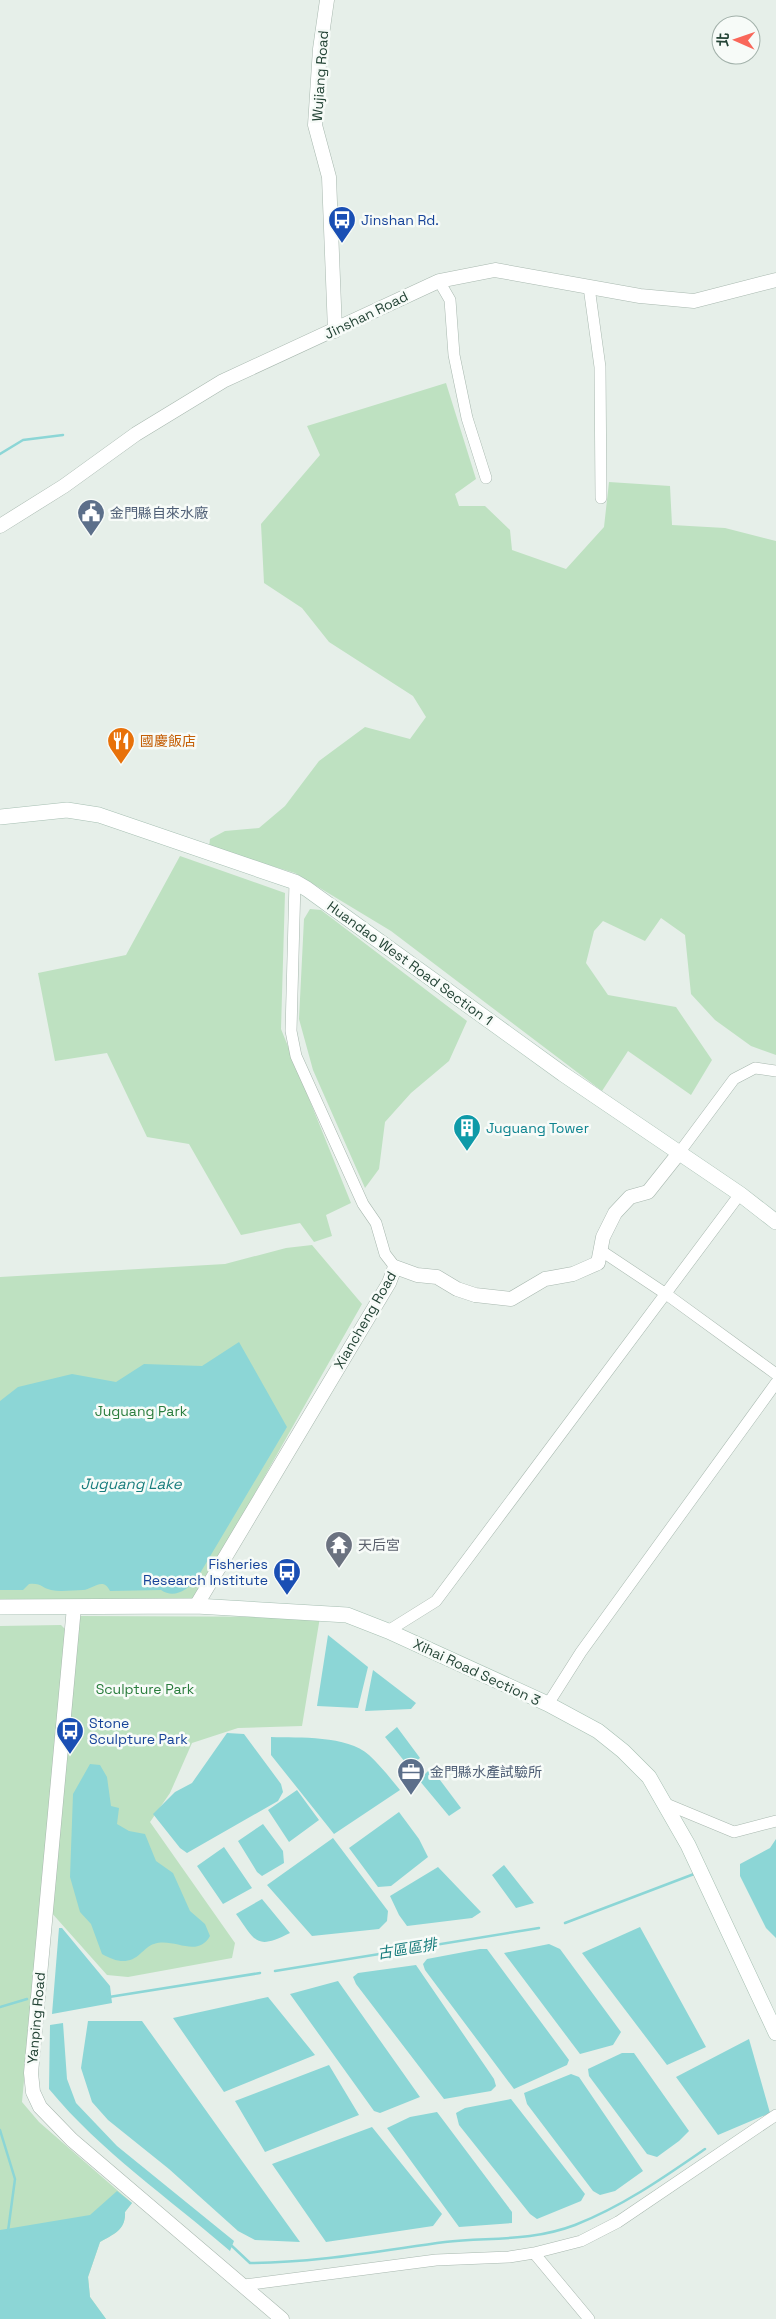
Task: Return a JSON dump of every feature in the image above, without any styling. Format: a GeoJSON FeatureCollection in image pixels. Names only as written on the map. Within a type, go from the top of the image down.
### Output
{"type":"FeatureCollection","features":[{"type":"Feature","properties":{"kind":"main road","name":"Huandao West Road Section 1"},"geometry":{"type":"LineString","coordinates":[[0,818],[75,810],[132,826],[295,882],[563,1074],[740,1194],[776,1222]]}},
{"type":"Feature","properties":{"kind":"main road","name":"Xihai Road Section 3"},"geometry":{"type":"LineString","coordinates":[[0,1607],[196,1606],[347,1615],[388,1631],[548,1704],[598,1731],[624,1751],[650,1777],[688,1845],[776,2033]]}},
{"type":"Feature","properties":{"kind":"street","name":"Wujiang Road"},"geometry":{"type":"LineString","coordinates":[[326,0],[320,49],[315,125],[329,177],[334,331]]}},
{"type":"Feature","properties":{"kind":"street","name":"Jinshan Road"},"geometry":{"type":"LineString","coordinates":[[0,526],[64,486],[136,434],[223,381],[439,281],[495,270],[640,296],[694,301],[776,280]]}},
{"type":"Feature","properties":{"kind":"street"},"geometry":{"type":"LineString","coordinates":[[439,281],[450,300],[454,356],[467,418],[486,478]]}},
{"type":"Feature","properties":{"kind":"street"},"geometry":{"type":"LineString","coordinates":[[589,287],[600,367],[601,498]]}},
{"type":"Feature","properties":{"kind":"street"},"geometry":{"type":"LineString","coordinates":[[295,882],[291,1031],[296,1056],[363,1204],[376,1223],[385,1254],[395,1266]]}},
{"type":"Feature","properties":{"kind":"street"},"geometry":{"type":"LineString","coordinates":[[678,1153],[734,1079],[754,1068],[776,1071]]}},
{"type":"Feature","properties":{"kind":"street","name":"Xiancheng Road"},"geometry":{"type":"LineString","coordinates":[[196,1606],[388,1283],[395,1266],[417,1275],[437,1277],[457,1289],[475,1295],[511,1299],[545,1279],[573,1274],[598,1263],[603,1237],[615,1213],[630,1197],[648,1192],[678,1153]]}},
{"type":"Feature","properties":{"kind":"street"},"geometry":{"type":"LineString","coordinates":[[388,1631],[436,1601],[740,1194]]}},
{"type":"Feature","properties":{"kind":"street"},"geometry":{"type":"LineString","coordinates":[[600,1250],[666,1294],[776,1374]]}},
{"type":"Feature","properties":{"kind":"street"},"geometry":{"type":"LineString","coordinates":[[548,1704],[581,1652],[776,1383]]}},
{"type":"Feature","properties":{"kind":"street","name":"Yanping Road"},"geometry":{"type":"LineString","coordinates":[[74,1607],[31,2074],[33,2092],[40,2107],[72,2140],[282,2319]]}},
{"type":"Feature","properties":{"kind":"street"},"geometry":{"type":"LineString","coordinates":[[664,1803],[734,1832],[776,1821]]}},
{"type":"Feature","properties":{"kind":"street"},"geometry":{"type":"LineString","coordinates":[[244,2286],[436,2260],[534,2254],[562,2247],[599,2233],[776,2114]]}},
{"type":"Feature","properties":{"kind":"street"},"geometry":{"type":"LineString","coordinates":[[534,2254],[589,2319]]}},
{"type":"Feature","properties":{"kind":"green space"},"geometry":{"type":"Polygon","coordinates":[[[446,383],[476,479],[455,494],[459,506],[485,506],[510,530],[512,550],[566,569],[604,527],[609,482],[670,486],[672,525],[725,528],[776,541],[776,1055],[751,1046],[715,1020],[691,994],[685,935],[661,918],[645,941],[603,921],[594,931],[586,963],[608,995],[676,1007],[712,1060],[691,1095],[628,1051],[602,1091],[391,931],[295,873],[209,847],[210,839],[225,831],[259,828],[285,806],[319,761],[365,727],[410,739],[426,717],[413,696],[329,642],[302,608],[264,583],[261,524],[320,455],[307,426],[446,383]]]}},
{"type":"Feature","properties":{"kind":"green space"},"geometry":{"type":"Polygon","coordinates":[[[180,856],[285,893],[281,1029],[351,1203],[326,1215],[332,1236],[314,1242],[300,1223],[241,1235],[189,1144],[147,1137],[107,1053],[55,1061],[38,973],[126,955],[180,856]]]}},
{"type":"Feature","properties":{"kind":"green space"},"geometry":{"type":"Polygon","coordinates":[[[310,909],[321,910],[467,1021],[449,1061],[411,1093],[385,1122],[379,1169],[365,1188],[313,1070],[299,1019],[304,919],[310,909]]]}},
{"type":"Feature","properties":{"kind":"green space","name":"Juguang Park"},"geometry":{"type":"Polygon","coordinates":[[[312,1245],[362,1304],[193,1603],[0,1602],[0,1277],[225,1264],[286,1248],[312,1245]]]}},
{"type":"Feature","properties":{"kind":"green space","name":"Sculpture Park"},"geometry":{"type":"Polygon","coordinates":[[[80,1616],[320,1617],[302,1726],[238,1728],[192,1743],[170,1793],[150,1822],[235,1943],[232,1958],[128,1977],[107,1975],[50,1911],[80,1616]]]}},
{"type":"Feature","properties":{"kind":"green space"},"geometry":{"type":"Polygon","coordinates":[[[61,1625],[66,1630],[22,2102],[39,2122],[132,2203],[125,2212],[125,2218],[121,2227],[100,2242],[88,2277],[90,2297],[106,2319],[0,2319],[0,1626],[61,1625]]]}},
{"type":"Feature","properties":{"kind":"water","name":"Juguang Lake"},"geometry":{"type":"Polygon","coordinates":[[[239,1342],[287,1427],[196,1580],[184,1590],[171,1594],[161,1590],[110,1591],[101,1584],[83,1590],[55,1591],[39,1585],[29,1584],[23,1590],[0,1590],[0,1401],[18,1387],[72,1374],[116,1382],[144,1364],[202,1366],[239,1342]]]}},
{"type":"Feature","properties":{"kind":"water"},"geometry":{"type":"Polygon","coordinates":[[[328,1635],[368,1667],[358,1708],[317,1706],[328,1635]]]}},
{"type":"Feature","properties":{"kind":"water"},"geometry":{"type":"Polygon","coordinates":[[[373,1670],[416,1703],[411,1709],[365,1711],[373,1670]]]}},
{"type":"Feature","properties":{"kind":"water"},"geometry":{"type":"Polygon","coordinates":[[[397,1727],[420,1758],[409,1767],[385,1737],[397,1727]]]}},
{"type":"Feature","properties":{"kind":"water"},"geometry":{"type":"Polygon","coordinates":[[[227,1733],[244,1734],[281,1784],[283,1792],[278,1801],[187,1853],[180,1848],[153,1814],[175,1792],[192,1783],[227,1733]]]}},
{"type":"Feature","properties":{"kind":"water"},"geometry":{"type":"Polygon","coordinates":[[[271,1737],[322,1739],[348,1744],[369,1755],[400,1790],[334,1834],[271,1755],[271,1737]]]}},
{"type":"Feature","properties":{"kind":"water"},"geometry":{"type":"Polygon","coordinates":[[[90,1764],[100,1765],[107,1777],[111,1806],[119,1808],[117,1824],[129,1831],[145,1834],[156,1861],[173,1873],[190,1911],[205,1924],[210,1936],[205,1943],[192,1947],[169,1943],[154,1944],[127,1961],[112,1959],[102,1954],[91,1924],[80,1912],[70,1877],[73,1794],[90,1764]]]}},
{"type":"Feature","properties":{"kind":"water"},"geometry":{"type":"Polygon","coordinates":[[[431,1768],[461,1808],[449,1816],[419,1780],[431,1768]]]}},
{"type":"Feature","properties":{"kind":"water"},"geometry":{"type":"Polygon","coordinates":[[[297,1790],[319,1820],[289,1842],[268,1810],[297,1790]]]}},
{"type":"Feature","properties":{"kind":"water"},"geometry":{"type":"Polygon","coordinates":[[[399,1812],[419,1839],[428,1857],[391,1886],[378,1887],[349,1848],[399,1812]]]}},
{"type":"Feature","properties":{"kind":"water"},"geometry":{"type":"Polygon","coordinates":[[[263,1824],[283,1851],[284,1863],[262,1876],[257,1872],[238,1841],[263,1824]]]}},
{"type":"Feature","properties":{"kind":"water"},"geometry":{"type":"Polygon","coordinates":[[[333,1838],[388,1911],[387,1921],[379,1929],[312,1936],[267,1885],[333,1838]]]}},
{"type":"Feature","properties":{"kind":"water"},"geometry":{"type":"Polygon","coordinates":[[[776,1839],[776,1938],[766,1928],[740,1876],[740,1864],[770,1848],[776,1839]]]}},
{"type":"Feature","properties":{"kind":"water"},"geometry":{"type":"Polygon","coordinates":[[[224,1847],[252,1888],[223,1904],[197,1866],[224,1847]]]}},
{"type":"Feature","properties":{"kind":"water"},"geometry":{"type":"Polygon","coordinates":[[[504,1865],[534,1903],[516,1908],[492,1875],[504,1865]]]}},
{"type":"Feature","properties":{"kind":"water"},"geometry":{"type":"Polygon","coordinates":[[[438,1867],[481,1912],[472,1918],[407,1926],[399,1915],[390,1896],[438,1867]]]}},
{"type":"Feature","properties":{"kind":"water"},"geometry":{"type":"Polygon","coordinates":[[[262,1899],[290,1933],[263,1942],[253,1937],[248,1931],[236,1914],[262,1899]]]}},
{"type":"Feature","properties":{"kind":"water"},"geometry":{"type":"Polygon","coordinates":[[[640,1927],[706,2047],[667,2065],[582,1953],[640,1927]]]}},
{"type":"Feature","properties":{"kind":"water"},"geometry":{"type":"Polygon","coordinates":[[[59,1928],[62,1928],[110,1986],[112,2003],[52,2014],[59,1928]]]}},
{"type":"Feature","properties":{"kind":"water"},"geometry":{"type":"Polygon","coordinates":[[[549,1944],[560,1949],[621,2032],[613,2045],[580,2054],[504,1953],[549,1944]]]}},
{"type":"Feature","properties":{"kind":"water"},"geometry":{"type":"Polygon","coordinates":[[[487,1949],[569,2060],[567,2065],[514,2089],[425,1970],[423,1964],[427,1959],[487,1949]]]}},
{"type":"Feature","properties":{"kind":"water"},"geometry":{"type":"Polygon","coordinates":[[[416,1965],[494,2079],[496,2086],[491,2091],[444,2099],[356,1984],[353,1977],[358,1973],[416,1965]]]}},
{"type":"Feature","properties":{"kind":"water"},"geometry":{"type":"Polygon","coordinates":[[[338,1981],[420,2097],[380,2113],[374,2111],[290,1994],[338,1981]]]}},
{"type":"Feature","properties":{"kind":"water"},"geometry":{"type":"Polygon","coordinates":[[[268,1997],[315,2055],[224,2092],[173,2018],[268,1997]]]}},
{"type":"Feature","properties":{"kind":"water"},"geometry":{"type":"Polygon","coordinates":[[[88,2021],[142,2021],[300,2242],[255,2240],[238,2231],[169,2169],[108,2120],[92,2102],[81,2068],[88,2021]]]}},
{"type":"Feature","properties":{"kind":"water"},"geometry":{"type":"Polygon","coordinates":[[[63,2023],[67,2079],[76,2103],[117,2146],[234,2241],[230,2251],[113,2154],[69,2112],[49,2089],[50,2025],[63,2023]]]}},
{"type":"Feature","properties":{"kind":"water"},"geometry":{"type":"Polygon","coordinates":[[[749,2039],[770,2113],[718,2135],[676,2077],[749,2039]]]}},
{"type":"Feature","properties":{"kind":"water"},"geometry":{"type":"Polygon","coordinates":[[[622,2053],[634,2053],[689,2131],[657,2157],[647,2154],[589,2076],[588,2069],[622,2053]]]}},
{"type":"Feature","properties":{"kind":"water"},"geometry":{"type":"Polygon","coordinates":[[[329,2065],[359,2115],[265,2152],[235,2101],[329,2065]]]}},
{"type":"Feature","properties":{"kind":"water"},"geometry":{"type":"Polygon","coordinates":[[[571,2074],[579,2077],[643,2171],[615,2191],[600,2195],[593,2191],[527,2104],[524,2093],[571,2074]]]}},
{"type":"Feature","properties":{"kind":"water"},"geometry":{"type":"Polygon","coordinates":[[[511,2099],[585,2194],[581,2201],[537,2219],[530,2214],[459,2125],[456,2113],[465,2108],[511,2099]]]}},
{"type":"Feature","properties":{"kind":"water"},"geometry":{"type":"Polygon","coordinates":[[[437,2112],[512,2212],[512,2223],[459,2227],[387,2128],[410,2117],[437,2112]]]}},
{"type":"Feature","properties":{"kind":"water"},"geometry":{"type":"Polygon","coordinates":[[[372,2127],[442,2214],[433,2226],[326,2242],[272,2164],[372,2127]]]}},
{"type":"Feature","properties":{"kind":"water"},"geometry":{"type":"Polygon","coordinates":[[[117,2191],[132,2203],[125,2212],[125,2218],[118,2231],[100,2242],[88,2277],[90,2297],[106,2319],[0,2319],[0,2230],[90,2215],[117,2191]]]}},
{"type":"Feature","properties":{"kind":"waterway"},"geometry":{"type":"LineString","coordinates":[[0,454],[23,440],[63,435]]}},
{"type":"Feature","properties":{"kind":"waterway","name":"古區區排"},"geometry":{"type":"LineString","coordinates":[[565,1923],[694,1874]]}},
{"type":"Feature","properties":{"kind":"waterway","name":"古區區排"},"geometry":{"type":"LineString","coordinates":[[275,1971],[539,1928]]}},
{"type":"Feature","properties":{"kind":"waterway","name":"古區區排"},"geometry":{"type":"LineString","coordinates":[[109,1997],[260,1973]]}},
{"type":"Feature","properties":{"kind":"waterway","name":"古區區排"},"geometry":{"type":"LineString","coordinates":[[0,2007],[27,1999]]}},
{"type":"Feature","properties":{"kind":"waterway"},"geometry":{"type":"LineString","coordinates":[[0,2130],[15,2179],[8,2231]]}},
{"type":"Feature","properties":{"kind":"waterway"},"geometry":{"type":"LineString","coordinates":[[232,2246],[250,2263],[299,2261],[445,2242],[526,2237],[542,2234],[575,2225],[610,2209],[658,2181],[705,2149]]}},
{"type":"Feature","properties":{"kind":"place","name":"Jinshan Rd."},"geometry":{"type":"Point","coordinates":[342,244]}},
{"type":"Feature","properties":{"kind":"place","name":"金門縣自來水廠"},"geometry":{"type":"Point","coordinates":[91,537]}},
{"type":"Feature","properties":{"kind":"place","name":"國慶飯店"},"geometry":{"type":"Point","coordinates":[121,765]}},
{"type":"Feature","properties":{"kind":"place","name":"Juguang Tower"},"geometry":{"type":"Point","coordinates":[467,1152]}},
{"type":"Feature","properties":{"kind":"place","name":"天后宮"},"geometry":{"type":"Point","coordinates":[339,1569]}},
{"type":"Feature","properties":{"kind":"place","name":"Fisheries Research Institute"},"geometry":{"type":"Point","coordinates":[287,1596]}},
{"type":"Feature","properties":{"kind":"place","name":"Stone Sculpture Park"},"geometry":{"type":"Point","coordinates":[70,1755]}},
{"type":"Feature","properties":{"kind":"place","name":"金門縣水產試驗所"},"geometry":{"type":"Point","coordinates":[411,1796]}}]}
